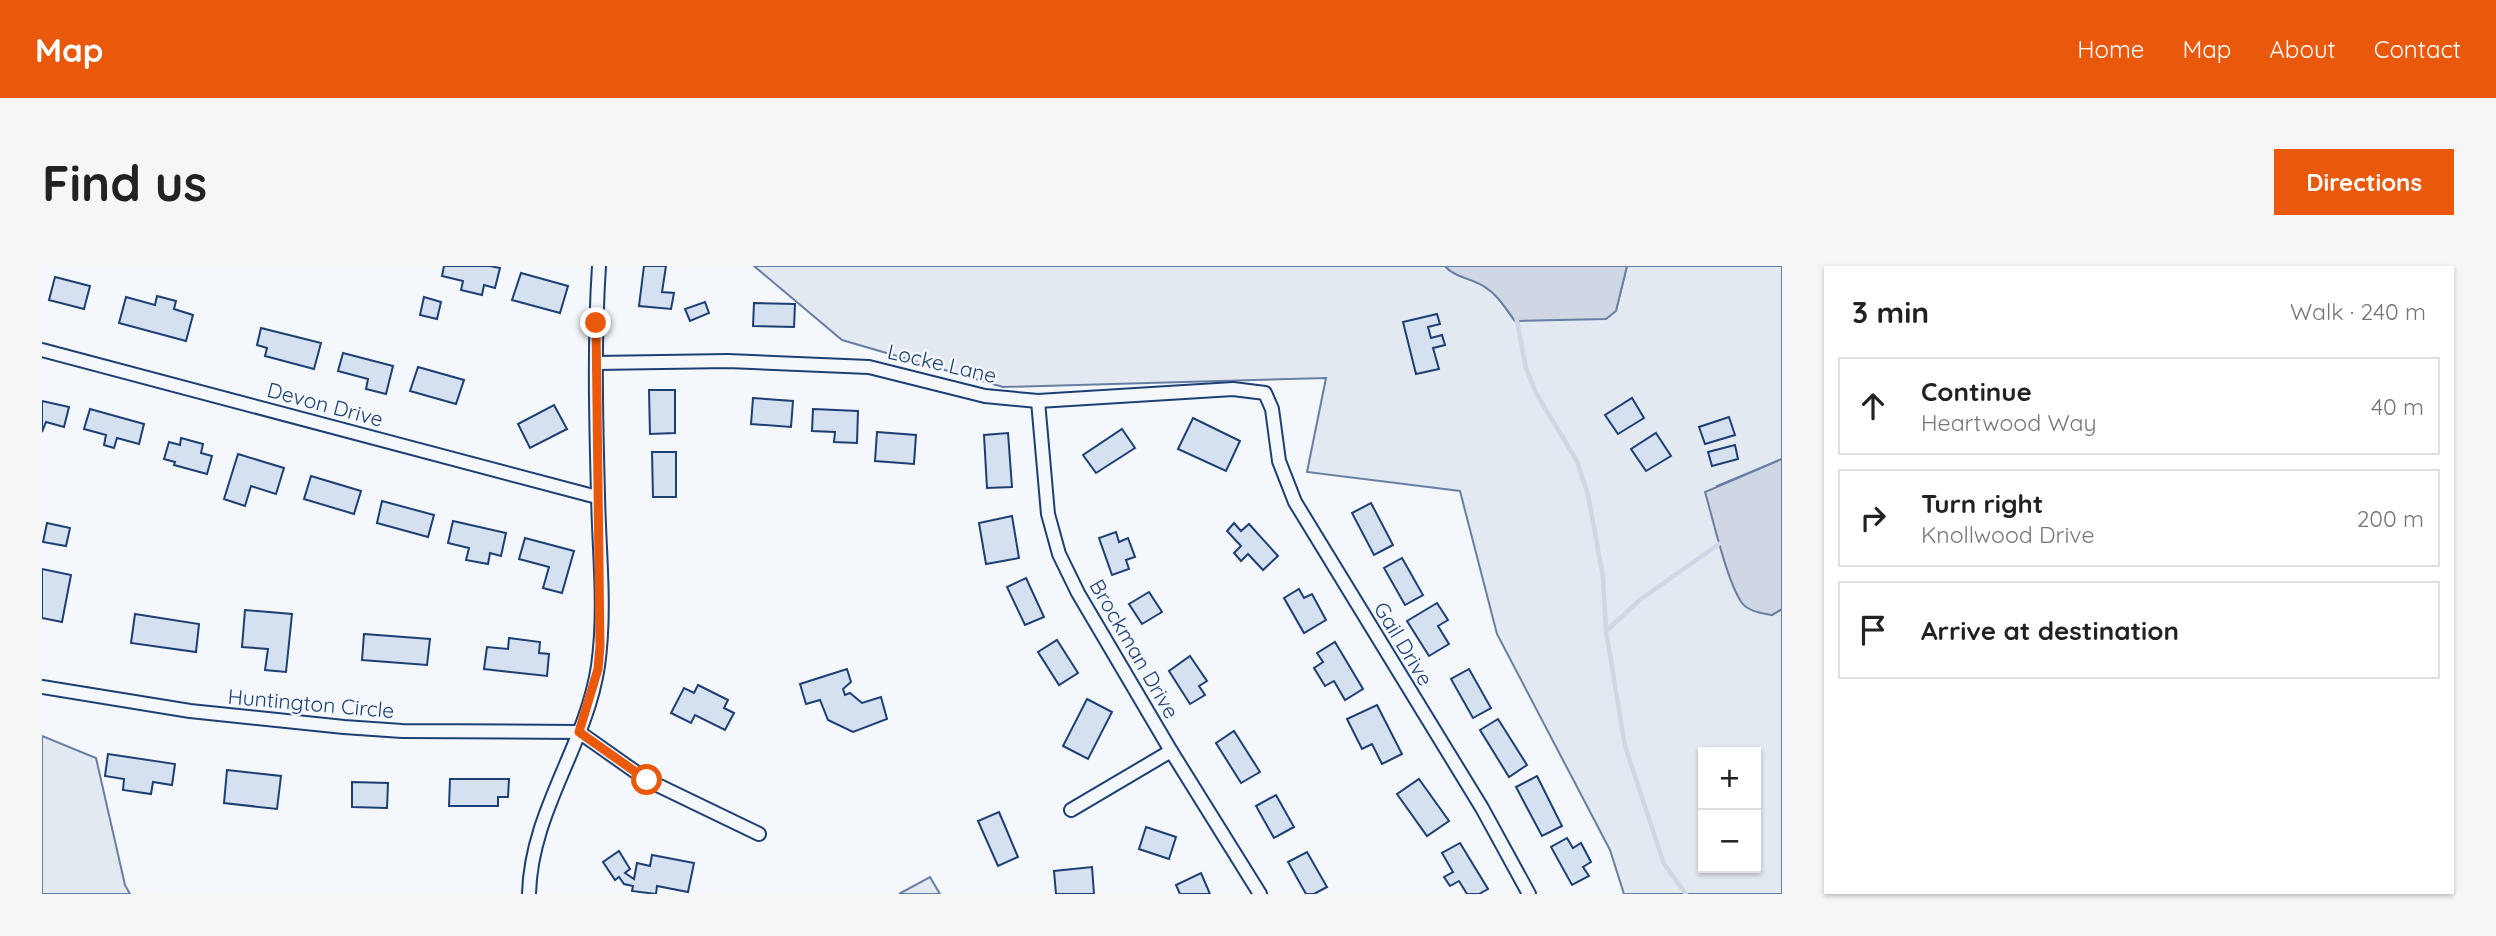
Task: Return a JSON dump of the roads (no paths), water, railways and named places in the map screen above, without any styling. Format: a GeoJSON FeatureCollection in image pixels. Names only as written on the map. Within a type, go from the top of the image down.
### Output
{"type":"FeatureCollection","features":[{"type":"Feature","properties":{"kind":"street"},"geometry":{"type":"LineString","coordinates":[[529,894],[533,851],[542,818],[579,732],[598,669],[600,646],[596,363],[599,266]]}},
{"type":"Feature","properties":{"kind":"street","name":"Devon Drive"},"geometry":{"type":"LineString","coordinates":[[42,349],[597,497]]}},
{"type":"Feature","properties":{"kind":"street","name":"Locke Lane"},"geometry":{"type":"LineString","coordinates":[[596,363],[742,361],[869,367],[985,396],[1038,401],[1247,389],[1265,393],[1271,405]]}},
{"type":"Feature","properties":{"kind":"street","name":"Brockman Drive"},"geometry":{"type":"LineString","coordinates":[[1038,401],[1048,514],[1059,554],[1078,593],[1171,751],[1260,894]]}},
{"type":"Feature","properties":{"kind":"street","name":"Gail Drive"},"geometry":{"type":"LineString","coordinates":[[1271,405],[1279,461],[1295,502],[1482,808],[1530,894]]}},
{"type":"Feature","properties":{"kind":"street","name":"Huntington Circle"},"geometry":{"type":"LineString","coordinates":[[42,687],[190,712],[402,732],[579,732]]}},
{"type":"Feature","properties":{"kind":"street"},"geometry":{"type":"LineString","coordinates":[[579,732],[647,780],[759,834]]}},
{"type":"Feature","properties":{"kind":"street"},"geometry":{"type":"LineString","coordinates":[[1071,810],[1171,751]]}},
{"type":"Feature","properties":{"kind":"waterway"},"geometry":{"type":"LineString","coordinates":[[1516,316],[1526,368],[1536,393],[1577,461],[1588,495],[1603,577],[1606,631],[1625,746],[1664,864],[1686,894]]}},
{"type":"Feature","properties":{"kind":"waterway"},"geometry":{"type":"LineString","coordinates":[[1607,630],[1641,599],[1719,544]]}}]}
